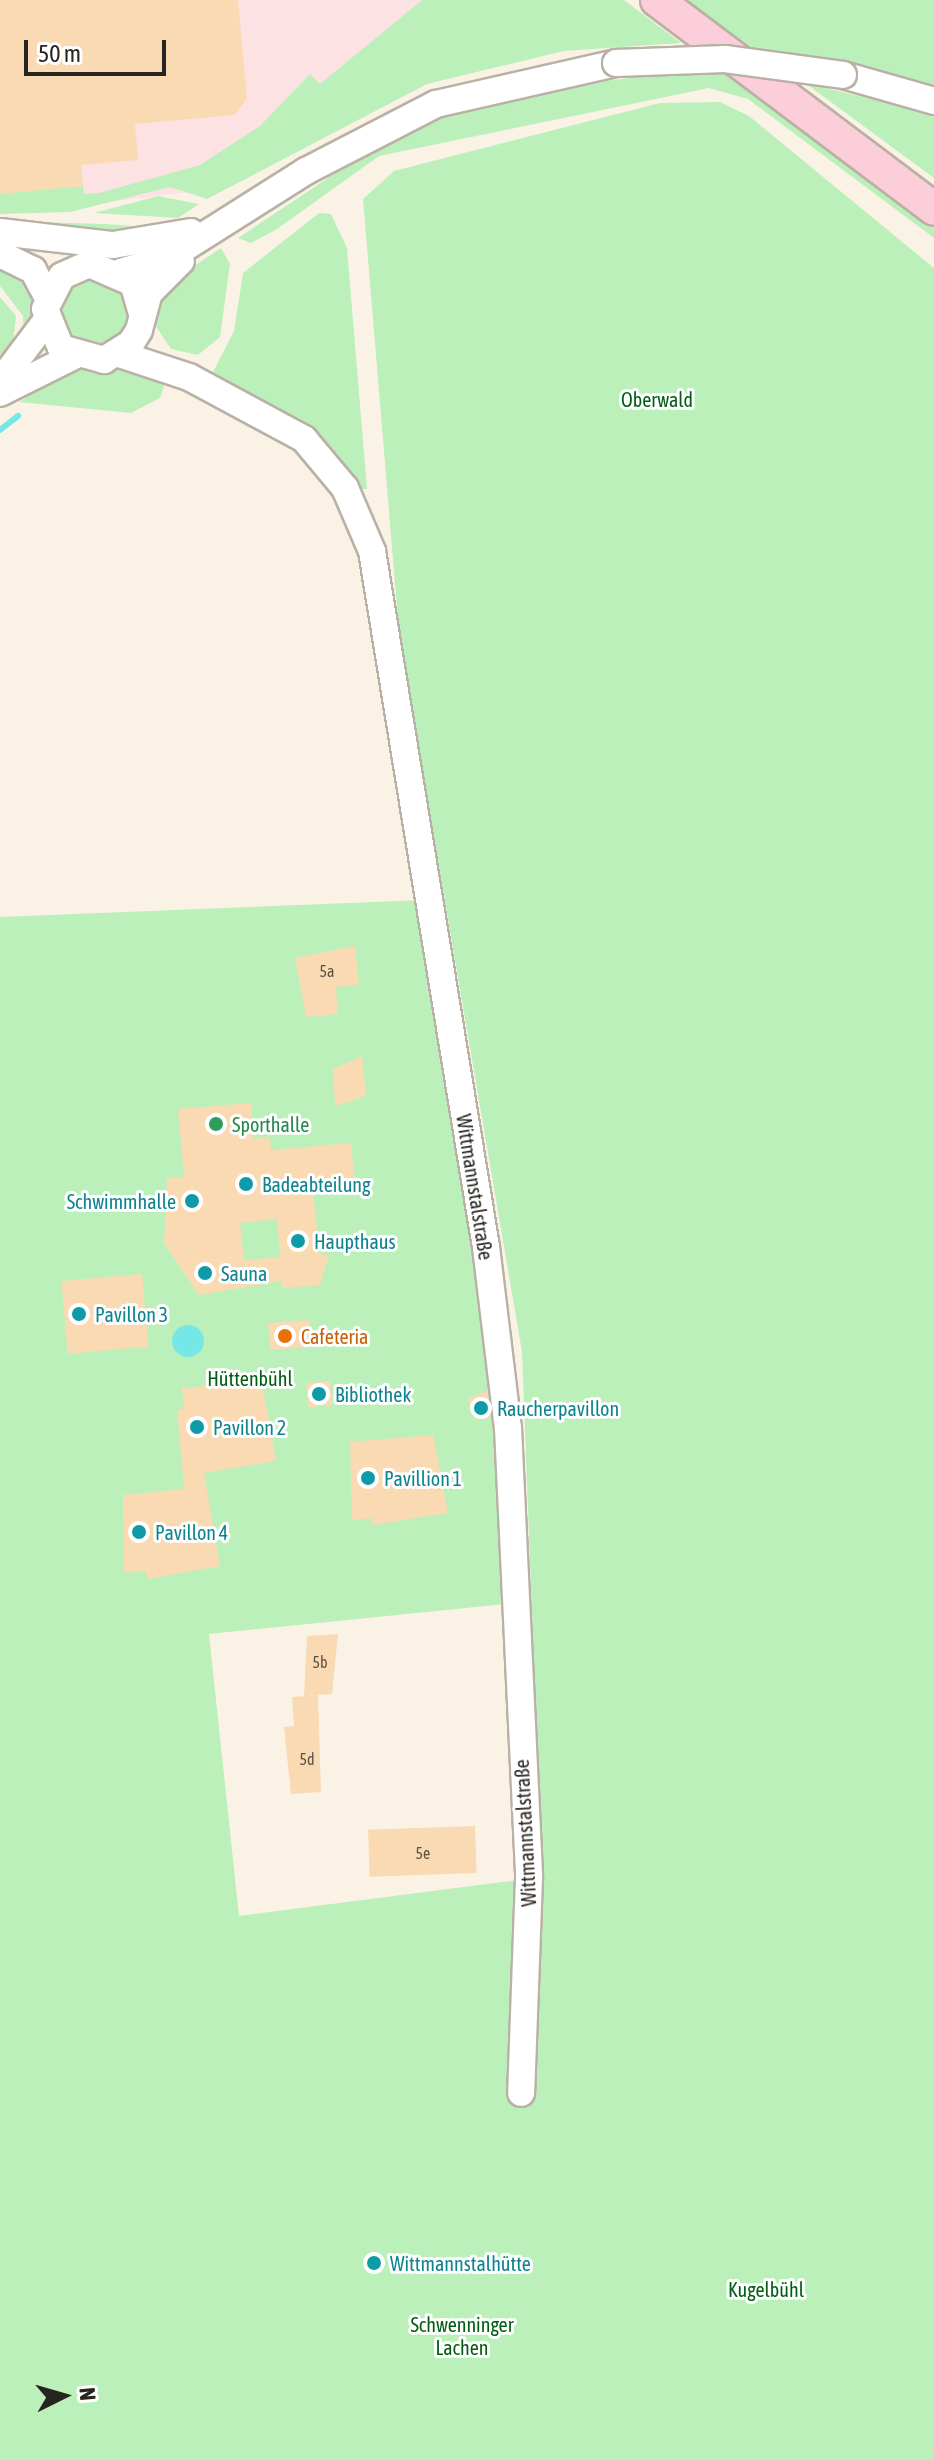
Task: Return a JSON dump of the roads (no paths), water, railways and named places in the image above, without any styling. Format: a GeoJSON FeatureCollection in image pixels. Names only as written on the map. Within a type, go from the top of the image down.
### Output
{"type":"FeatureCollection","features":[{"type":"Feature","properties":{"kind":"main road"},"geometry":{"type":"LineString","coordinates":[[657,0],[934,209]]}},
{"type":"Feature","properties":{"kind":"street"},"geometry":{"type":"LineString","coordinates":[[0,238],[73,268],[121,272],[170,257],[231,216],[436,104],[616,63],[725,59],[843,75],[934,101]]}},
{"type":"Feature","properties":{"kind":"street"},"geometry":{"type":"LineString","coordinates":[[0,232],[141,245],[231,216]]}},
{"type":"Feature","properties":{"kind":"street"},"geometry":{"type":"LineString","coordinates":[[0,393],[74,356],[119,354],[140,322],[159,280],[231,216]]}},
{"type":"Feature","properties":{"kind":"street"},"geometry":{"type":"LineString","coordinates":[[0,254],[33,270],[47,309],[74,356]]}},
{"type":"Feature","properties":{"kind":"street"},"geometry":{"type":"LineString","coordinates":[[0,382],[73,268]]}},
{"type":"Feature","properties":{"kind":"street"},"geometry":{"type":"LineString","coordinates":[[121,272],[140,322]]}},
{"type":"Feature","properties":{"kind":"street","name":"Wittmannstalstraße"},"geometry":{"type":"LineString","coordinates":[[140,322],[189,377]]}},
{"type":"Feature","properties":{"kind":"street","name":"Wittmannstalstraße"},"geometry":{"type":"LineString","coordinates":[[119,354],[189,377],[284,425],[321,455],[361,517],[372,551],[486,1247],[508,1428],[529,1878],[521,2093]]}},
{"type":"Feature","properties":{"kind":"water"},"geometry":{"type":"Polygon","coordinates":[[[188,1325],[199,1330],[204,1341],[199,1352],[188,1357],[177,1352],[172,1341],[177,1330],[188,1325]]]}},
{"type":"Feature","properties":{"kind":"waterway"},"geometry":{"type":"LineString","coordinates":[[0,430],[18,416]]}},
{"type":"Feature","properties":{"kind":"place","name":"Sporthalle"},"geometry":{"type":"Point","coordinates":[216,1124]}},
{"type":"Feature","properties":{"kind":"place","name":"Badeabteilung"},"geometry":{"type":"Point","coordinates":[246,1184]}},
{"type":"Feature","properties":{"kind":"place","name":"Schwimmhalle"},"geometry":{"type":"Point","coordinates":[192,1201]}},
{"type":"Feature","properties":{"kind":"place","name":"Haupthaus"},"geometry":{"type":"Point","coordinates":[298,1241]}},
{"type":"Feature","properties":{"kind":"place","name":"Sauna"},"geometry":{"type":"Point","coordinates":[205,1273]}},
{"type":"Feature","properties":{"kind":"place","name":"Pavillon 3"},"geometry":{"type":"Point","coordinates":[79,1314]}},
{"type":"Feature","properties":{"kind":"place","name":"Cafeteria"},"geometry":{"type":"Point","coordinates":[285,1336]}},
{"type":"Feature","properties":{"kind":"place","name":"Bibliothek"},"geometry":{"type":"Point","coordinates":[319,1394]}},
{"type":"Feature","properties":{"kind":"place","name":"Raucherpavillon"},"geometry":{"type":"Point","coordinates":[481,1408]}},
{"type":"Feature","properties":{"kind":"place","name":"Pavillon 2"},"geometry":{"type":"Point","coordinates":[197,1427]}},
{"type":"Feature","properties":{"kind":"place","name":"Pavillion 1"},"geometry":{"type":"Point","coordinates":[368,1478]}},
{"type":"Feature","properties":{"kind":"place","name":"Pavillon 4"},"geometry":{"type":"Point","coordinates":[139,1532]}},
{"type":"Feature","properties":{"kind":"place","name":"Wittmannstalhütte"},"geometry":{"type":"Point","coordinates":[374,2263]}},
{"type":"Feature","properties":{"kind":"park label","name":"Oberwald"},"geometry":{"type":"Point","coordinates":[657,399]}},
{"type":"Feature","properties":{"kind":"park label","name":"Hüttenbühl"},"geometry":{"type":"Point","coordinates":[250,1378]}},
{"type":"Feature","properties":{"kind":"park label","name":"Kugelbühl"},"geometry":{"type":"Point","coordinates":[766,2289]}},
{"type":"Feature","properties":{"kind":"park label","name":"Schwenninger Lachen"},"geometry":{"type":"Point","coordinates":[462,2336]}}]}
